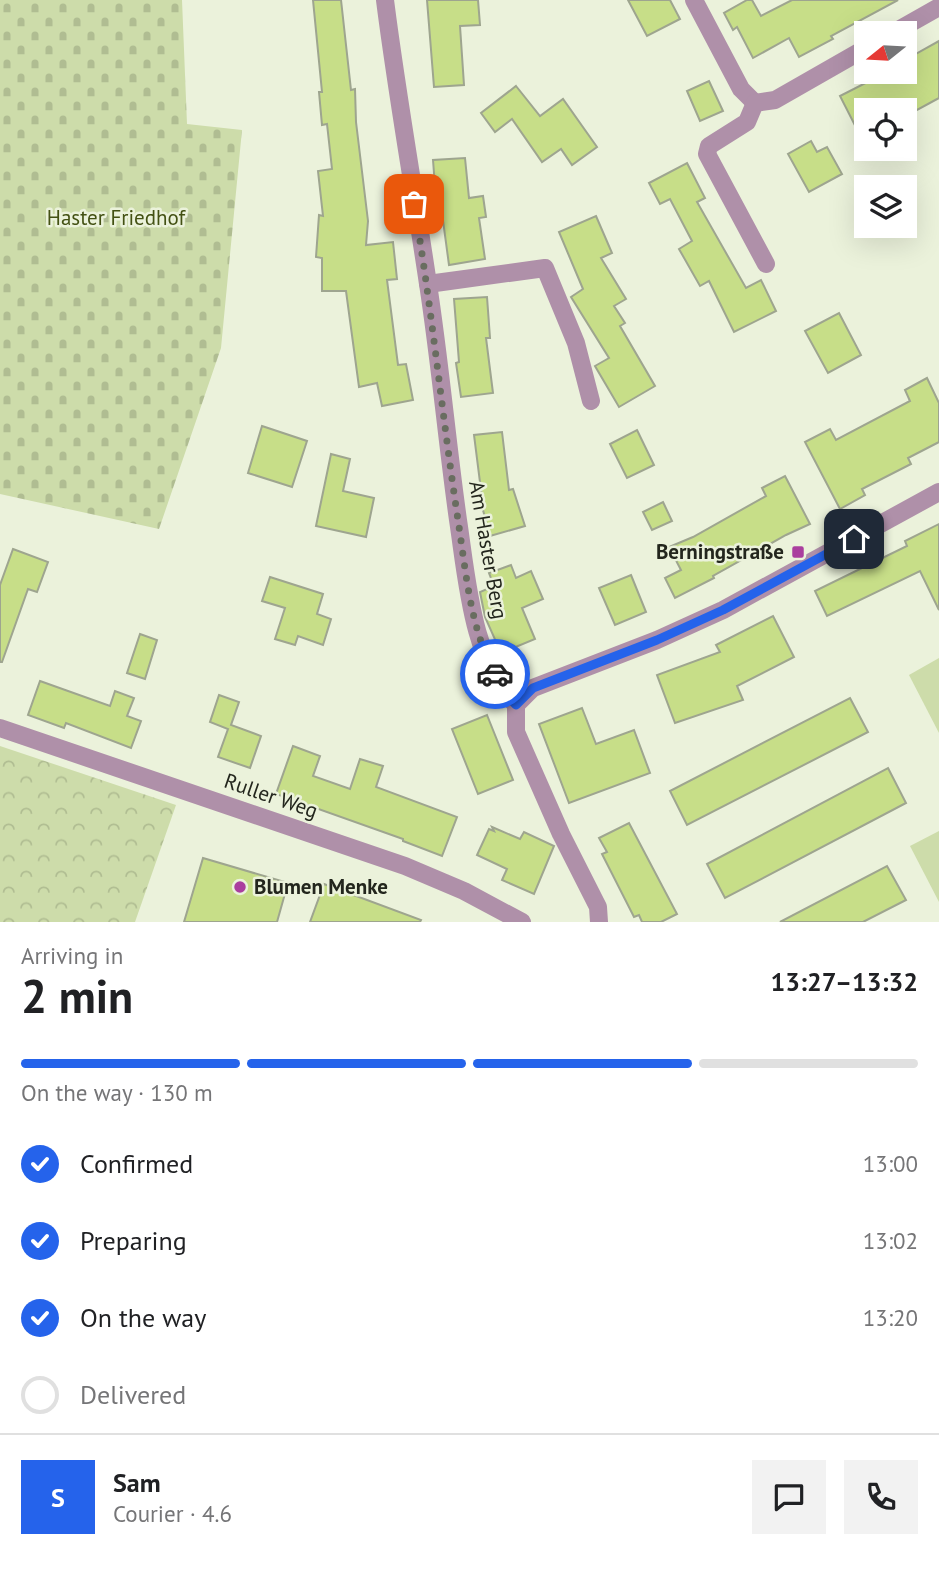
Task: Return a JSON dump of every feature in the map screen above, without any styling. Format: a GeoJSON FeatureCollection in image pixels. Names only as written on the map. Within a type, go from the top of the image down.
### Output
{"type":"FeatureCollection","features":[{"type":"Feature","properties":{"kind":"street","name":"Am Haster Berg"},"geometry":{"type":"LineString","coordinates":[[385,0],[428,284],[449,457],[475,621],[489,663],[505,693],[516,705],[516,732],[561,834],[598,907],[599,922]]}},
{"type":"Feature","properties":{"kind":"street"},"geometry":{"type":"LineString","coordinates":[[694,0],[741,89],[755,103]]}},
{"type":"Feature","properties":{"kind":"street"},"geometry":{"type":"LineString","coordinates":[[914,21],[939,7]]}},
{"type":"Feature","properties":{"kind":"street"},"geometry":{"type":"LineString","coordinates":[[755,103],[775,100],[854,55]]}},
{"type":"Feature","properties":{"kind":"street"},"geometry":{"type":"LineString","coordinates":[[755,103],[747,122],[709,146],[707,154],[766,264]]}},
{"type":"Feature","properties":{"kind":"street"},"geometry":{"type":"LineString","coordinates":[[428,284],[545,268],[576,343],[591,401]]}},
{"type":"Feature","properties":{"kind":"street"},"geometry":{"type":"LineString","coordinates":[[516,705],[533,688],[657,640],[723,610],[939,492]]}},
{"type":"Feature","properties":{"kind":"street","name":"Ruller Weg"},"geometry":{"type":"LineString","coordinates":[[0,728],[405,866],[464,891],[522,922]]}},
{"type":"Feature","properties":{"kind":"green space","name":"Haster Friedhof"},"geometry":{"type":"Polygon","coordinates":[[[0,0],[182,0],[187,124],[242,130],[221,348],[159,529],[0,494],[0,0]]]}},
{"type":"Feature","properties":{"kind":"green space"},"geometry":{"type":"Polygon","coordinates":[[[939,658],[939,733],[909,675],[939,658]]]}},
{"type":"Feature","properties":{"kind":"green space"},"geometry":{"type":"Polygon","coordinates":[[[0,746],[176,805],[135,922],[0,922],[0,746]]]}},
{"type":"Feature","properties":{"kind":"green space"},"geometry":{"type":"Polygon","coordinates":[[[939,831],[939,902],[910,846],[939,831]]]}},
{"type":"Feature","properties":{"kind":"building"},"geometry":{"type":"Polygon","coordinates":[[[313,0],[341,0],[351,90],[355,89],[356,122],[368,221],[366,245],[393,242],[397,279],[387,280],[398,365],[406,364],[413,400],[382,406],[377,383],[359,387],[346,291],[322,291],[322,258],[316,257],[319,215],[323,216],[318,171],[332,169],[327,124],[322,125],[319,92],[322,92],[313,0]]]}},
{"type":"Feature","properties":{"kind":"building"},"geometry":{"type":"Polygon","coordinates":[[[427,0],[478,0],[480,25],[460,26],[464,85],[434,87],[427,0]]]}},
{"type":"Feature","properties":{"kind":"building"},"geometry":{"type":"Polygon","coordinates":[[[628,0],[670,0],[680,19],[647,36],[628,0]]]}},
{"type":"Feature","properties":{"kind":"building"},"geometry":{"type":"Polygon","coordinates":[[[747,0],[752,0],[761,16],[792,0],[898,0],[859,21],[854,21],[854,24],[831,36],[833,39],[799,57],[789,38],[753,58],[737,27],[733,30],[724,13],[747,0]]]}},
{"type":"Feature","properties":{"kind":"building"},"geometry":{"type":"Polygon","coordinates":[[[939,41],[939,98],[917,110],[917,98],[854,98],[854,123],[840,96],[864,84],[917,84],[917,53],[939,41]]]}},
{"type":"Feature","properties":{"kind":"building"},"geometry":{"type":"Polygon","coordinates":[[[709,81],[723,111],[700,121],[687,91],[709,81]]]}},
{"type":"Feature","properties":{"kind":"building"},"geometry":{"type":"Polygon","coordinates":[[[516,86],[540,116],[563,99],[597,147],[572,165],[561,149],[542,162],[512,119],[495,132],[481,113],[516,86]]]}},
{"type":"Feature","properties":{"kind":"building"},"geometry":{"type":"Polygon","coordinates":[[[811,141],[817,152],[827,147],[842,174],[809,192],[788,154],[811,141]]]}},
{"type":"Feature","properties":{"kind":"building"},"geometry":{"type":"Polygon","coordinates":[[[465,158],[469,198],[483,196],[486,217],[479,218],[485,259],[449,265],[440,198],[436,199],[433,160],[465,158]]]}},
{"type":"Feature","properties":{"kind":"building"},"geometry":{"type":"Polygon","coordinates":[[[687,163],[705,198],[697,202],[746,288],[761,280],[776,311],[734,332],[709,281],[700,286],[679,249],[692,241],[670,199],[660,204],[649,183],[687,163]]]}},
{"type":"Feature","properties":{"kind":"building"},"geometry":{"type":"Polygon","coordinates":[[[596,216],[612,253],[601,258],[626,299],[614,306],[625,323],[620,326],[655,386],[619,407],[595,366],[609,358],[571,297],[583,289],[559,232],[596,216]]]}},
{"type":"Feature","properties":{"kind":"building"},"geometry":{"type":"Polygon","coordinates":[[[487,297],[490,338],[486,338],[493,393],[461,397],[456,363],[459,362],[454,299],[487,297]]]}},
{"type":"Feature","properties":{"kind":"building"},"geometry":{"type":"Polygon","coordinates":[[[839,313],[861,355],[828,373],[805,331],[839,313]]]}},
{"type":"Feature","properties":{"kind":"building"},"geometry":{"type":"Polygon","coordinates":[[[927,378],[939,403],[939,442],[908,458],[911,464],[862,489],[865,495],[840,509],[805,442],[830,429],[836,440],[910,401],[905,390],[927,378]]]}},
{"type":"Feature","properties":{"kind":"building"},"geometry":{"type":"Polygon","coordinates":[[[262,426],[307,441],[292,487],[248,473],[262,426]]]}},
{"type":"Feature","properties":{"kind":"building"},"geometry":{"type":"Polygon","coordinates":[[[637,430],[654,465],[627,478],[610,444],[637,430]]]}},
{"type":"Feature","properties":{"kind":"building"},"geometry":{"type":"Polygon","coordinates":[[[502,432],[509,490],[513,489],[525,526],[490,536],[480,499],[474,435],[502,432]]]}},
{"type":"Feature","properties":{"kind":"building"},"geometry":{"type":"Polygon","coordinates":[[[331,454],[350,459],[343,491],[374,498],[366,537],[316,526],[331,454]]]}},
{"type":"Feature","properties":{"kind":"building"},"geometry":{"type":"Polygon","coordinates":[[[785,476],[810,524],[675,598],[665,578],[681,570],[669,547],[693,537],[766,496],[762,488],[785,476]]]}},
{"type":"Feature","properties":{"kind":"building"},"geometry":{"type":"Polygon","coordinates":[[[663,502],[672,521],[652,530],[643,512],[663,502]]]}},
{"type":"Feature","properties":{"kind":"building"},"geometry":{"type":"Polygon","coordinates":[[[939,524],[939,610],[920,571],[827,616],[815,591],[907,546],[905,541],[939,524]]]}},
{"type":"Feature","properties":{"kind":"building"},"geometry":{"type":"Polygon","coordinates":[[[13,549],[48,562],[37,592],[28,589],[0,662],[0,585],[13,549]]]}},
{"type":"Feature","properties":{"kind":"building"},"geometry":{"type":"Polygon","coordinates":[[[511,565],[516,578],[531,571],[543,599],[522,608],[535,639],[501,653],[485,617],[480,592],[494,586],[489,573],[511,565]]]}},
{"type":"Feature","properties":{"kind":"building"},"geometry":{"type":"Polygon","coordinates":[[[631,575],[646,612],[615,625],[599,588],[631,575]]]}},
{"type":"Feature","properties":{"kind":"building"},"geometry":{"type":"Polygon","coordinates":[[[270,577],[323,594],[317,614],[331,619],[323,645],[298,636],[295,645],[275,639],[285,608],[262,601],[270,577]]]}},
{"type":"Feature","properties":{"kind":"building"},"geometry":{"type":"Polygon","coordinates":[[[773,616],[794,657],[737,686],[743,700],[675,723],[657,675],[720,652],[716,645],[773,616]]]}},
{"type":"Feature","properties":{"kind":"building"},"geometry":{"type":"Polygon","coordinates":[[[140,634],[157,640],[145,679],[127,673],[140,634]]]}},
{"type":"Feature","properties":{"kind":"building"},"geometry":{"type":"Polygon","coordinates":[[[40,681],[110,706],[115,691],[134,698],[127,716],[141,721],[131,748],[66,723],[64,728],[28,715],[40,681]]]}},
{"type":"Feature","properties":{"kind":"building"},"geometry":{"type":"Polygon","coordinates":[[[219,695],[239,702],[231,725],[261,736],[250,768],[218,757],[228,729],[210,722],[219,695]]]}},
{"type":"Feature","properties":{"kind":"building"},"geometry":{"type":"Polygon","coordinates":[[[850,698],[868,732],[687,825],[670,791],[850,698]]]}},
{"type":"Feature","properties":{"kind":"building"},"geometry":{"type":"Polygon","coordinates":[[[582,708],[596,744],[634,730],[650,773],[569,803],[539,724],[582,708]]]}},
{"type":"Feature","properties":{"kind":"building"},"geometry":{"type":"Polygon","coordinates":[[[487,715],[513,780],[478,794],[452,729],[487,715]]]}},
{"type":"Feature","properties":{"kind":"building"},"geometry":{"type":"Polygon","coordinates":[[[293,746],[320,756],[313,776],[350,789],[360,759],[383,766],[376,787],[457,817],[442,856],[403,839],[276,794],[293,746]]]}},
{"type":"Feature","properties":{"kind":"building"},"geometry":{"type":"Polygon","coordinates":[[[888,768],[906,803],[725,898],[707,864],[888,768]]]}},
{"type":"Feature","properties":{"kind":"building"},"geometry":{"type":"Polygon","coordinates":[[[629,823],[677,914],[661,922],[642,922],[639,915],[634,917],[602,854],[607,852],[599,838],[629,823]]]}},
{"type":"Feature","properties":{"kind":"building"},"geometry":{"type":"Polygon","coordinates":[[[492,827],[520,839],[524,832],[554,846],[534,894],[502,880],[507,869],[477,855],[489,829],[494,831],[492,827]]]}},
{"type":"Feature","properties":{"kind":"building"},"geometry":{"type":"Polygon","coordinates":[[[203,858],[288,883],[277,922],[184,922],[203,858]]]}},
{"type":"Feature","properties":{"kind":"building"},"geometry":{"type":"Polygon","coordinates":[[[887,866],[906,900],[863,922],[780,922],[887,866]]]}},
{"type":"Feature","properties":{"kind":"building"},"geometry":{"type":"Polygon","coordinates":[[[324,884],[421,920],[310,922],[324,884]]]}},
{"type":"Feature","properties":{"kind":"way so far"},"geometry":{"type":"LineString","coordinates":[[414,204],[428,284],[449,457],[468,583],[475,621],[495,674]]}},
{"type":"Feature","properties":{"kind":"place","name":"Berningstraße"},"geometry":{"type":"Point","coordinates":[798,552]}},
{"type":"Feature","properties":{"kind":"place","name":"Blumen Menke"},"geometry":{"type":"Point","coordinates":[240,887]}},
{"type":"Feature","properties":{"kind":"route"},"geometry":{"type":"LineString","coordinates":[[495,674],[505,693],[516,705],[533,688],[657,640],[723,610],[854,539]]}}]}
